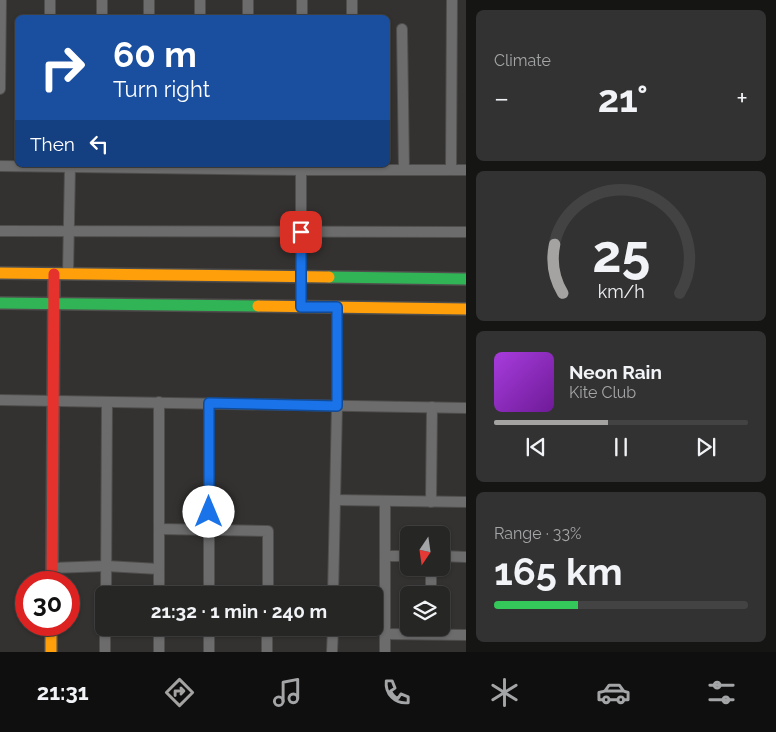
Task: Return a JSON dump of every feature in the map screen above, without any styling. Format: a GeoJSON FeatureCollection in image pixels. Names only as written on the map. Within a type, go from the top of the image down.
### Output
{"type":"FeatureCollection","features":[{"type":"Feature","properties":{"kind":"street"},"geometry":{"type":"LineString","coordinates":[[0,89],[1,0]]}},
{"type":"Feature","properties":{"kind":"street"},"geometry":{"type":"LineString","coordinates":[[50,0],[50,15]]}},
{"type":"Feature","properties":{"kind":"street"},"geometry":{"type":"LineString","coordinates":[[102,0],[102,15]]}},
{"type":"Feature","properties":{"kind":"street"},"geometry":{"type":"LineString","coordinates":[[149,0],[149,15]]}},
{"type":"Feature","properties":{"kind":"street"},"geometry":{"type":"LineString","coordinates":[[200,0],[200,15]]}},
{"type":"Feature","properties":{"kind":"street"},"geometry":{"type":"LineString","coordinates":[[248,0],[248,15]]}},
{"type":"Feature","properties":{"kind":"street"},"geometry":{"type":"LineString","coordinates":[[302,0],[302,15]]}},
{"type":"Feature","properties":{"kind":"street"},"geometry":{"type":"LineString","coordinates":[[352,0],[352,15]]}},
{"type":"Feature","properties":{"kind":"street"},"geometry":{"type":"LineString","coordinates":[[451,170],[452,0]]}},
{"type":"Feature","properties":{"kind":"street"},"geometry":{"type":"LineString","coordinates":[[402,29],[404,170]]}},
{"type":"Feature","properties":{"kind":"street"},"geometry":{"type":"LineString","coordinates":[[0,166],[15,166]]}},
{"type":"Feature","properties":{"kind":"street"},"geometry":{"type":"LineString","coordinates":[[68,274],[70,167]]}},
{"type":"Feature","properties":{"kind":"street"},"geometry":{"type":"LineString","coordinates":[[150,167],[352,167],[404,170],[466,170]]}},
{"type":"Feature","properties":{"kind":"street"},"geometry":{"type":"LineString","coordinates":[[301,307],[302,168]]}},
{"type":"Feature","properties":{"kind":"street"},"geometry":{"type":"LineString","coordinates":[[0,231],[466,232]]}},
{"type":"Feature","properties":{"kind":"street"},"geometry":{"type":"LineString","coordinates":[[0,273],[466,279]]}},
{"type":"Feature","properties":{"kind":"street"},"geometry":{"type":"LineString","coordinates":[[54,274],[52,568],[106,566],[159,569]]}},
{"type":"Feature","properties":{"kind":"street"},"geometry":{"type":"LineString","coordinates":[[0,303],[466,309]]}},
{"type":"Feature","properties":{"kind":"street"},"geometry":{"type":"LineString","coordinates":[[334,586],[337,307]]}},
{"type":"Feature","properties":{"kind":"street"},"geometry":{"type":"LineString","coordinates":[[0,400],[466,408]]}},
{"type":"Feature","properties":{"kind":"street"},"geometry":{"type":"LineString","coordinates":[[106,586],[107,402]]}},
{"type":"Feature","properties":{"kind":"street"},"geometry":{"type":"LineString","coordinates":[[159,402],[159,586]]}},
{"type":"Feature","properties":{"kind":"street"},"geometry":{"type":"LineString","coordinates":[[209,403],[209,586]]}},
{"type":"Feature","properties":{"kind":"street"},"geometry":{"type":"LineString","coordinates":[[432,408],[432,502]]}},
{"type":"Feature","properties":{"kind":"street"},"geometry":{"type":"LineString","coordinates":[[335,500],[466,502]]}},
{"type":"Feature","properties":{"kind":"street"},"geometry":{"type":"LineString","coordinates":[[385,501],[385,652]]}},
{"type":"Feature","properties":{"kind":"street"},"geometry":{"type":"LineString","coordinates":[[159,529],[268,531],[268,586]]}},
{"type":"Feature","properties":{"kind":"street"},"geometry":{"type":"LineString","coordinates":[[385,556],[400,556]]}},
{"type":"Feature","properties":{"kind":"street"},"geometry":{"type":"LineString","coordinates":[[450,556],[466,557]]}},
{"type":"Feature","properties":{"kind":"street"},"geometry":{"type":"LineString","coordinates":[[385,634],[400,633]]}},
{"type":"Feature","properties":{"kind":"street"},"geometry":{"type":"LineString","coordinates":[[450,633],[466,635]]}},
{"type":"Feature","properties":{"kind":"street"},"geometry":{"type":"LineString","coordinates":[[51,636],[51,652]]}},
{"type":"Feature","properties":{"kind":"street"},"geometry":{"type":"LineString","coordinates":[[104,652],[105,636]]}},
{"type":"Feature","properties":{"kind":"street"},"geometry":{"type":"LineString","coordinates":[[159,636],[159,652]]}},
{"type":"Feature","properties":{"kind":"street"},"geometry":{"type":"LineString","coordinates":[[209,636],[209,652]]}},
{"type":"Feature","properties":{"kind":"street"},"geometry":{"type":"LineString","coordinates":[[267,636],[267,652]]}},
{"type":"Feature","properties":{"kind":"street"},"geometry":{"type":"LineString","coordinates":[[332,652],[333,636]]}},
{"type":"Feature","properties":{"kind":"traffic: fast"},"geometry":{"type":"LineString","coordinates":[[329,277],[466,279]]}},
{"type":"Feature","properties":{"kind":"traffic: fast"},"geometry":{"type":"LineString","coordinates":[[0,303],[258,306]]}},
{"type":"Feature","properties":{"kind":"traffic: slow"},"geometry":{"type":"LineString","coordinates":[[0,273],[329,277]]}},
{"type":"Feature","properties":{"kind":"traffic: slow"},"geometry":{"type":"LineString","coordinates":[[258,306],[466,309]]}},
{"type":"Feature","properties":{"kind":"traffic: slow"},"geometry":{"type":"LineString","coordinates":[[51,636],[51,652]]}},
{"type":"Feature","properties":{"kind":"traffic: jam"},"geometry":{"type":"LineString","coordinates":[[52,571],[54,274]]}},
{"type":"Feature","properties":{"kind":"route"},"geometry":{"type":"LineString","coordinates":[[209,512],[209,403],[337,406],[337,307],[301,307],[301,232]]}}]}
